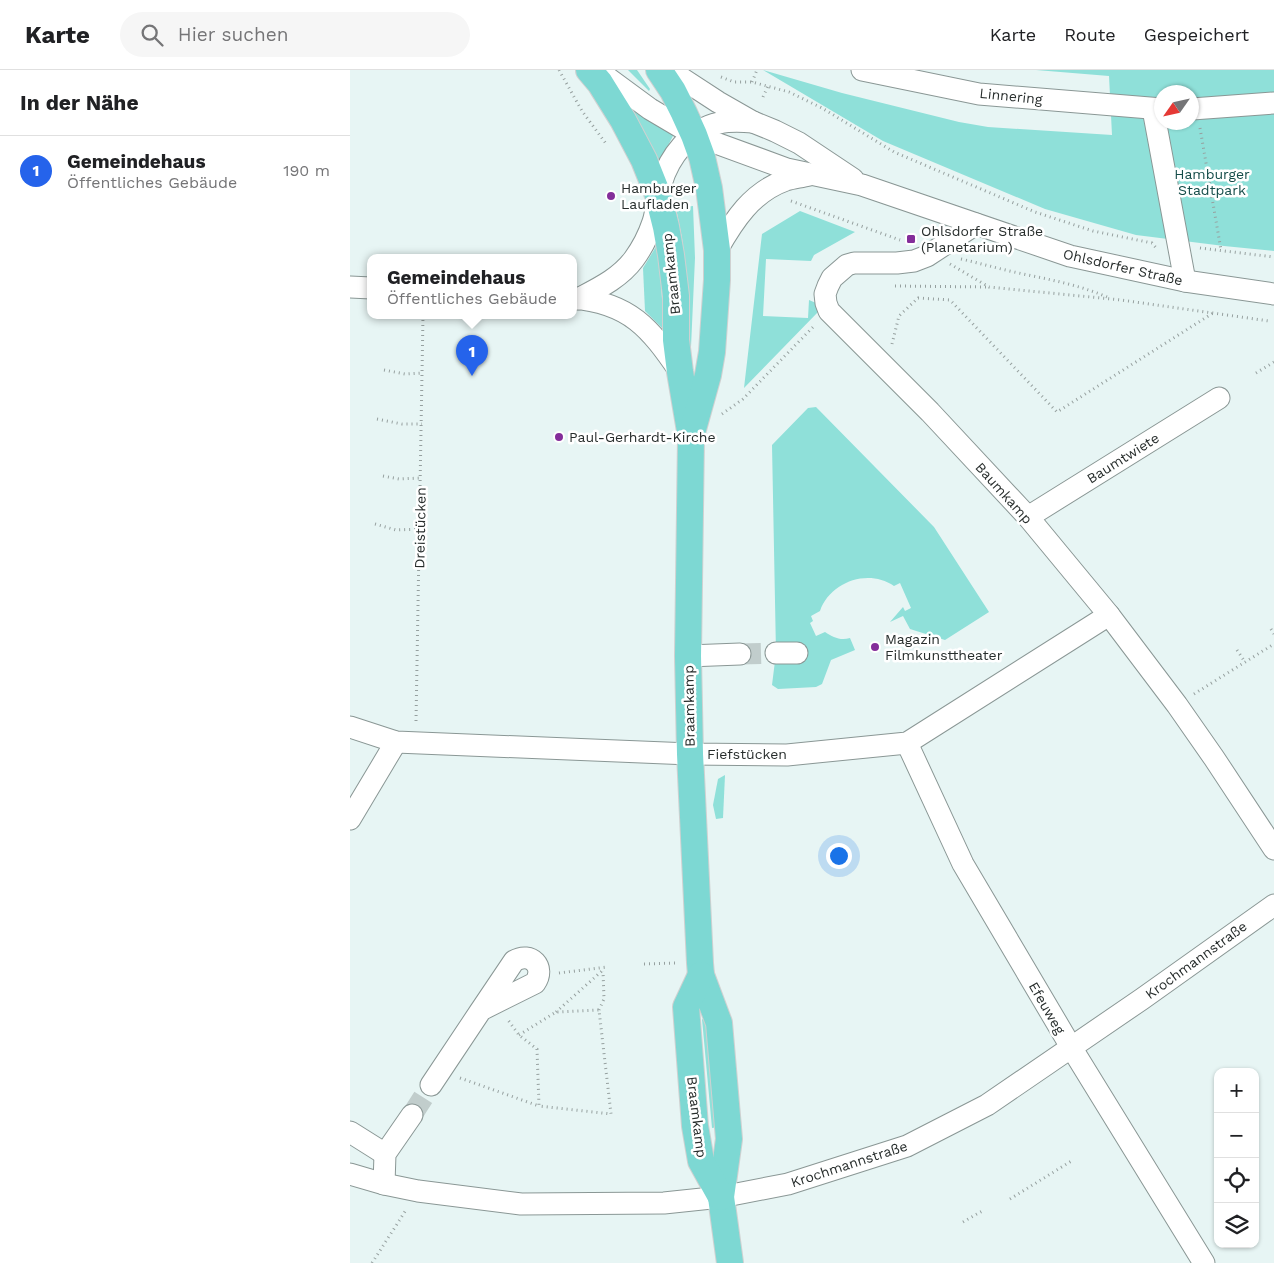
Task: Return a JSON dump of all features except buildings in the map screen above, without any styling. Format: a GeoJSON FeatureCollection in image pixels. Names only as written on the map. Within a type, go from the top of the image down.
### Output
{"type":"FeatureCollection","features":[{"type":"Feature","properties":{"kind":"main road","name":"Braamkamp"},"geometry":{"type":"LineString","coordinates":[[589,70],[612,101],[634,139],[658,195],[666,227],[674,279],[676,340],[691,436],[688,656],[690,754],[700,969],[686,1007],[695,1126],[701,1161],[722,1197],[730,1263]]}},
{"type":"Feature","properties":{"kind":"main road","name":"Braamkamp"},"geometry":{"type":"LineString","coordinates":[[659,70],[694,135],[702,157],[709,188],[717,250],[712,352],[708,375],[691,436]]}},
{"type":"Feature","properties":{"kind":"street","name":"Ohlsdorfer Straße"},"geometry":{"type":"LineString","coordinates":[[597,70],[650,109],[694,135],[788,169],[862,185],[1070,256],[1185,281],[1270,304]]}},
{"type":"Feature","properties":{"kind":"street","name":"Ohlsdorfer Straße"},"geometry":{"type":"LineString","coordinates":[[668,70],[753,122],[776,130],[799,143],[862,185]]}},
{"type":"Feature","properties":{"kind":"street","name":"Linnering"},"geometry":{"type":"LineString","coordinates":[[862,70],[979,94],[1154,109]]}},
{"type":"Feature","properties":{"kind":"street"},"geometry":{"type":"LineString","coordinates":[[1199,109],[1274,103]]}},
{"type":"Feature","properties":{"kind":"street"},"geometry":{"type":"LineString","coordinates":[[577,298],[604,285],[627,268],[635,258],[654,221],[658,195],[666,170],[673,157],[683,145],[705,128],[718,123],[737,120],[753,122]]}},
{"type":"Feature","properties":{"kind":"street"},"geometry":{"type":"LineString","coordinates":[[1160,130],[1185,281]]}},
{"type":"Feature","properties":{"kind":"street"},"geometry":{"type":"LineString","coordinates":[[717,250],[730,227],[758,195],[787,180],[812,174]]}},
{"type":"Feature","properties":{"kind":"street","name":"Baumkamp"},"geometry":{"type":"LineString","coordinates":[[976,224],[927,256],[898,263],[854,263],[847,265],[832,278],[825,294],[829,310],[930,412],[1028,517],[1109,616],[1176,705],[1214,758],[1274,849]]}},
{"type":"Feature","properties":{"kind":"street"},"geometry":{"type":"LineString","coordinates":[[350,287],[367,288]]}},
{"type":"Feature","properties":{"kind":"street"},"geometry":{"type":"LineString","coordinates":[[577,298],[602,303],[628,313],[649,330],[680,372]]}},
{"type":"Feature","properties":{"kind":"street","name":"Baumtwiete"},"geometry":{"type":"LineString","coordinates":[[1028,517],[1219,398]]}},
{"type":"Feature","properties":{"kind":"street","name":"Fiefstücken"},"geometry":{"type":"LineString","coordinates":[[350,727],[406,742],[690,754],[787,755],[907,743],[1109,616]]}},
{"type":"Feature","properties":{"kind":"street"},"geometry":{"type":"LineString","coordinates":[[688,656],[740,654]]}},
{"type":"Feature","properties":{"kind":"street"},"geometry":{"type":"LineString","coordinates":[[350,819],[406,742]]}},
{"type":"Feature","properties":{"kind":"street","name":"Efeuweg"},"geometry":{"type":"LineString","coordinates":[[907,743],[963,864],[1071,1048],[1204,1263]]}},
{"type":"Feature","properties":{"kind":"street","name":"Krochmannstraße"},"geometry":{"type":"LineString","coordinates":[[350,1174],[384,1184],[418,1190],[521,1204],[652,1204],[722,1197],[788,1184],[907,1146],[987,1105],[1142,999],[1274,904]]}},
{"type":"Feature","properties":{"kind":"street"},"geometry":{"type":"LineString","coordinates":[[436,1078],[488,1007],[514,961],[522,958],[530,959],[538,966],[539,976],[535,983],[488,1007]]}},
{"type":"Feature","properties":{"kind":"street"},"geometry":{"type":"LineString","coordinates":[[384,1184],[385,1154],[412,1115]]}},
{"type":"Feature","properties":{"kind":"street"},"geometry":{"type":"LineString","coordinates":[[350,1132],[385,1154]]}},
{"type":"Feature","properties":{"kind":"path"},"geometry":{"type":"LineString","coordinates":[[559,70],[582,111],[611,150]]}},
{"type":"Feature","properties":{"kind":"path"},"geometry":{"type":"LineString","coordinates":[[752,82],[757,70]]}},
{"type":"Feature","properties":{"kind":"path"},"geometry":{"type":"LineString","coordinates":[[717,76],[734,82],[752,82],[789,92],[822,108],[894,152],[1035,212],[1093,231],[1152,243]]}},
{"type":"Feature","properties":{"kind":"path"},"geometry":{"type":"LineString","coordinates":[[763,98],[768,86]]}},
{"type":"Feature","properties":{"kind":"path"},"geometry":{"type":"LineString","coordinates":[[1198,130],[1222,250]]}},
{"type":"Feature","properties":{"kind":"path"},"geometry":{"type":"LineString","coordinates":[[784,198],[903,241]]}},
{"type":"Feature","properties":{"kind":"path"},"geometry":{"type":"LineString","coordinates":[[1193,248],[1274,257]]}},
{"type":"Feature","properties":{"kind":"path"},"geometry":{"type":"LineString","coordinates":[[958,258],[1060,281],[1110,298]]}},
{"type":"Feature","properties":{"kind":"path"},"geometry":{"type":"LineString","coordinates":[[946,260],[989,287]]}},
{"type":"Feature","properties":{"kind":"path"},"geometry":{"type":"LineString","coordinates":[[893,286],[989,287],[1110,298],[1213,313],[1270,304]]}},
{"type":"Feature","properties":{"kind":"path"},"geometry":{"type":"LineString","coordinates":[[887,368],[899,316],[918,298],[950,300],[1057,412],[1213,313]]}},
{"type":"Feature","properties":{"kind":"path","name":"Dreistücken"},"geometry":{"type":"LineString","coordinates":[[406,742],[420,529],[423,319]]}},
{"type":"Feature","properties":{"kind":"path"},"geometry":{"type":"LineString","coordinates":[[721,415],[743,399],[820,320]]}},
{"type":"Feature","properties":{"kind":"path"},"geometry":{"type":"LineString","coordinates":[[1256,373],[1274,362]]}},
{"type":"Feature","properties":{"kind":"path"},"geometry":{"type":"LineString","coordinates":[[384,370],[405,374],[422,373]]}},
{"type":"Feature","properties":{"kind":"path"},"geometry":{"type":"LineString","coordinates":[[377,419],[402,424],[422,424]]}},
{"type":"Feature","properties":{"kind":"path"},"geometry":{"type":"LineString","coordinates":[[383,476],[399,479],[421,478]]}},
{"type":"Feature","properties":{"kind":"path"},"geometry":{"type":"LineString","coordinates":[[375,524],[396,530],[420,529]]}},
{"type":"Feature","properties":{"kind":"path"},"geometry":{"type":"LineString","coordinates":[[1271,629],[1274,634]]}},
{"type":"Feature","properties":{"kind":"path"},"geometry":{"type":"LineString","coordinates":[[1176,705],[1274,644]]}},
{"type":"Feature","properties":{"kind":"path"},"geometry":{"type":"LineString","coordinates":[[1238,650],[1245,662]]}},
{"type":"Feature","properties":{"kind":"path"},"geometry":{"type":"LineString","coordinates":[[644,964],[700,969]]}},
{"type":"Feature","properties":{"kind":"path"},"geometry":{"type":"LineString","coordinates":[[539,976],[604,968]]}},
{"type":"Feature","properties":{"kind":"path"},"geometry":{"type":"LineString","coordinates":[[436,1078],[539,1106],[611,1114],[599,1010],[604,999],[604,968]]}},
{"type":"Feature","properties":{"kind":"path"},"geometry":{"type":"LineString","coordinates":[[519,1035],[556,1012],[604,968]]}},
{"type":"Feature","properties":{"kind":"path"},"geometry":{"type":"LineString","coordinates":[[488,1007],[537,1049],[539,1106]]}},
{"type":"Feature","properties":{"kind":"path"},"geometry":{"type":"LineString","coordinates":[[556,1012],[599,1010]]}},
{"type":"Feature","properties":{"kind":"path"},"geometry":{"type":"LineString","coordinates":[[1010,1199],[1073,1160]]}},
{"type":"Feature","properties":{"kind":"path"},"geometry":{"type":"LineString","coordinates":[[372,1263],[418,1190]]}},
{"type":"Feature","properties":{"kind":"path"},"geometry":{"type":"LineString","coordinates":[[963,1222],[984,1210]]}},
{"type":"Feature","properties":{"kind":"green space"},"geometry":{"type":"Polygon","coordinates":[[[628,70],[637,70],[650,89],[649,91],[628,70]]]}},
{"type":"Feature","properties":{"kind":"green space","name":"Hamburger Stadtpark"},"geometry":{"type":"Polygon","coordinates":[[[763,70],[842,93],[959,122],[988,127],[1112,135],[1109,76],[1036,70],[1274,70],[1274,251],[1136,235],[1045,209],[883,141],[763,70]]]}},
{"type":"Feature","properties":{"kind":"green space"},"geometry":{"type":"Polygon","coordinates":[[[626,102],[674,134],[659,163],[626,102]]]}},
{"type":"Feature","properties":{"kind":"green space"},"geometry":{"type":"Polygon","coordinates":[[[693,206],[695,258],[691,347],[688,347],[686,275],[682,238],[676,208],[693,206]]]}},
{"type":"Feature","properties":{"kind":"green space"},"geometry":{"type":"Polygon","coordinates":[[[800,211],[855,232],[814,255],[811,261],[766,259],[763,316],[808,318],[809,300],[816,303],[818,312],[744,388],[762,234],[800,211]]]}},
{"type":"Feature","properties":{"kind":"green space"},"geometry":{"type":"Polygon","coordinates":[[[657,245],[664,330],[645,311],[643,268],[657,245]]]}},
{"type":"Feature","properties":{"kind":"green space"},"geometry":{"type":"Polygon","coordinates":[[[816,407],[934,527],[989,612],[945,640],[910,629],[903,616],[890,622],[903,607],[905,611],[911,608],[900,583],[894,586],[873,578],[851,581],[832,592],[820,611],[811,616],[813,621],[810,623],[816,636],[825,632],[840,639],[850,638],[855,650],[831,660],[822,684],[816,687],[778,689],[772,685],[776,653],[772,445],[808,408],[816,407]]]}},
{"type":"Feature","properties":{"kind":"green space"},"geometry":{"type":"Polygon","coordinates":[[[725,775],[723,818],[716,819],[713,805],[718,779],[725,775]]]}},
{"type":"Feature","properties":{"kind":"green space"},"geometry":{"type":"Polygon","coordinates":[[[702,1019],[706,1021],[718,1127],[712,1128],[702,1019]]]}},
{"type":"Feature","properties":{"kind":"tunnel"},"geometry":{"type":"LineString","coordinates":[[740,654],[776,653]]}},
{"type":"Feature","properties":{"kind":"tunnel"},"geometry":{"type":"LineString","coordinates":[[412,1115],[431,1085]]}},
{"type":"Feature","properties":{"kind":"place","name":"Hamburger Laufladen"},"geometry":{"type":"Point","coordinates":[611,196]}},
{"type":"Feature","properties":{"kind":"place","name":"Ohlsdorfer Straße (Planetarium)"},"geometry":{"type":"Point","coordinates":[911,239]}},
{"type":"Feature","properties":{"kind":"place","name":"Gemeindehaus"},"geometry":{"type":"Point","coordinates":[472,376]}},
{"type":"Feature","properties":{"kind":"place","name":"Paul-Gerhardt-Kirche"},"geometry":{"type":"Point","coordinates":[559,437]}},
{"type":"Feature","properties":{"kind":"place","name":"Magazin Filmkunsttheater"},"geometry":{"type":"Point","coordinates":[875,647]}}]}
